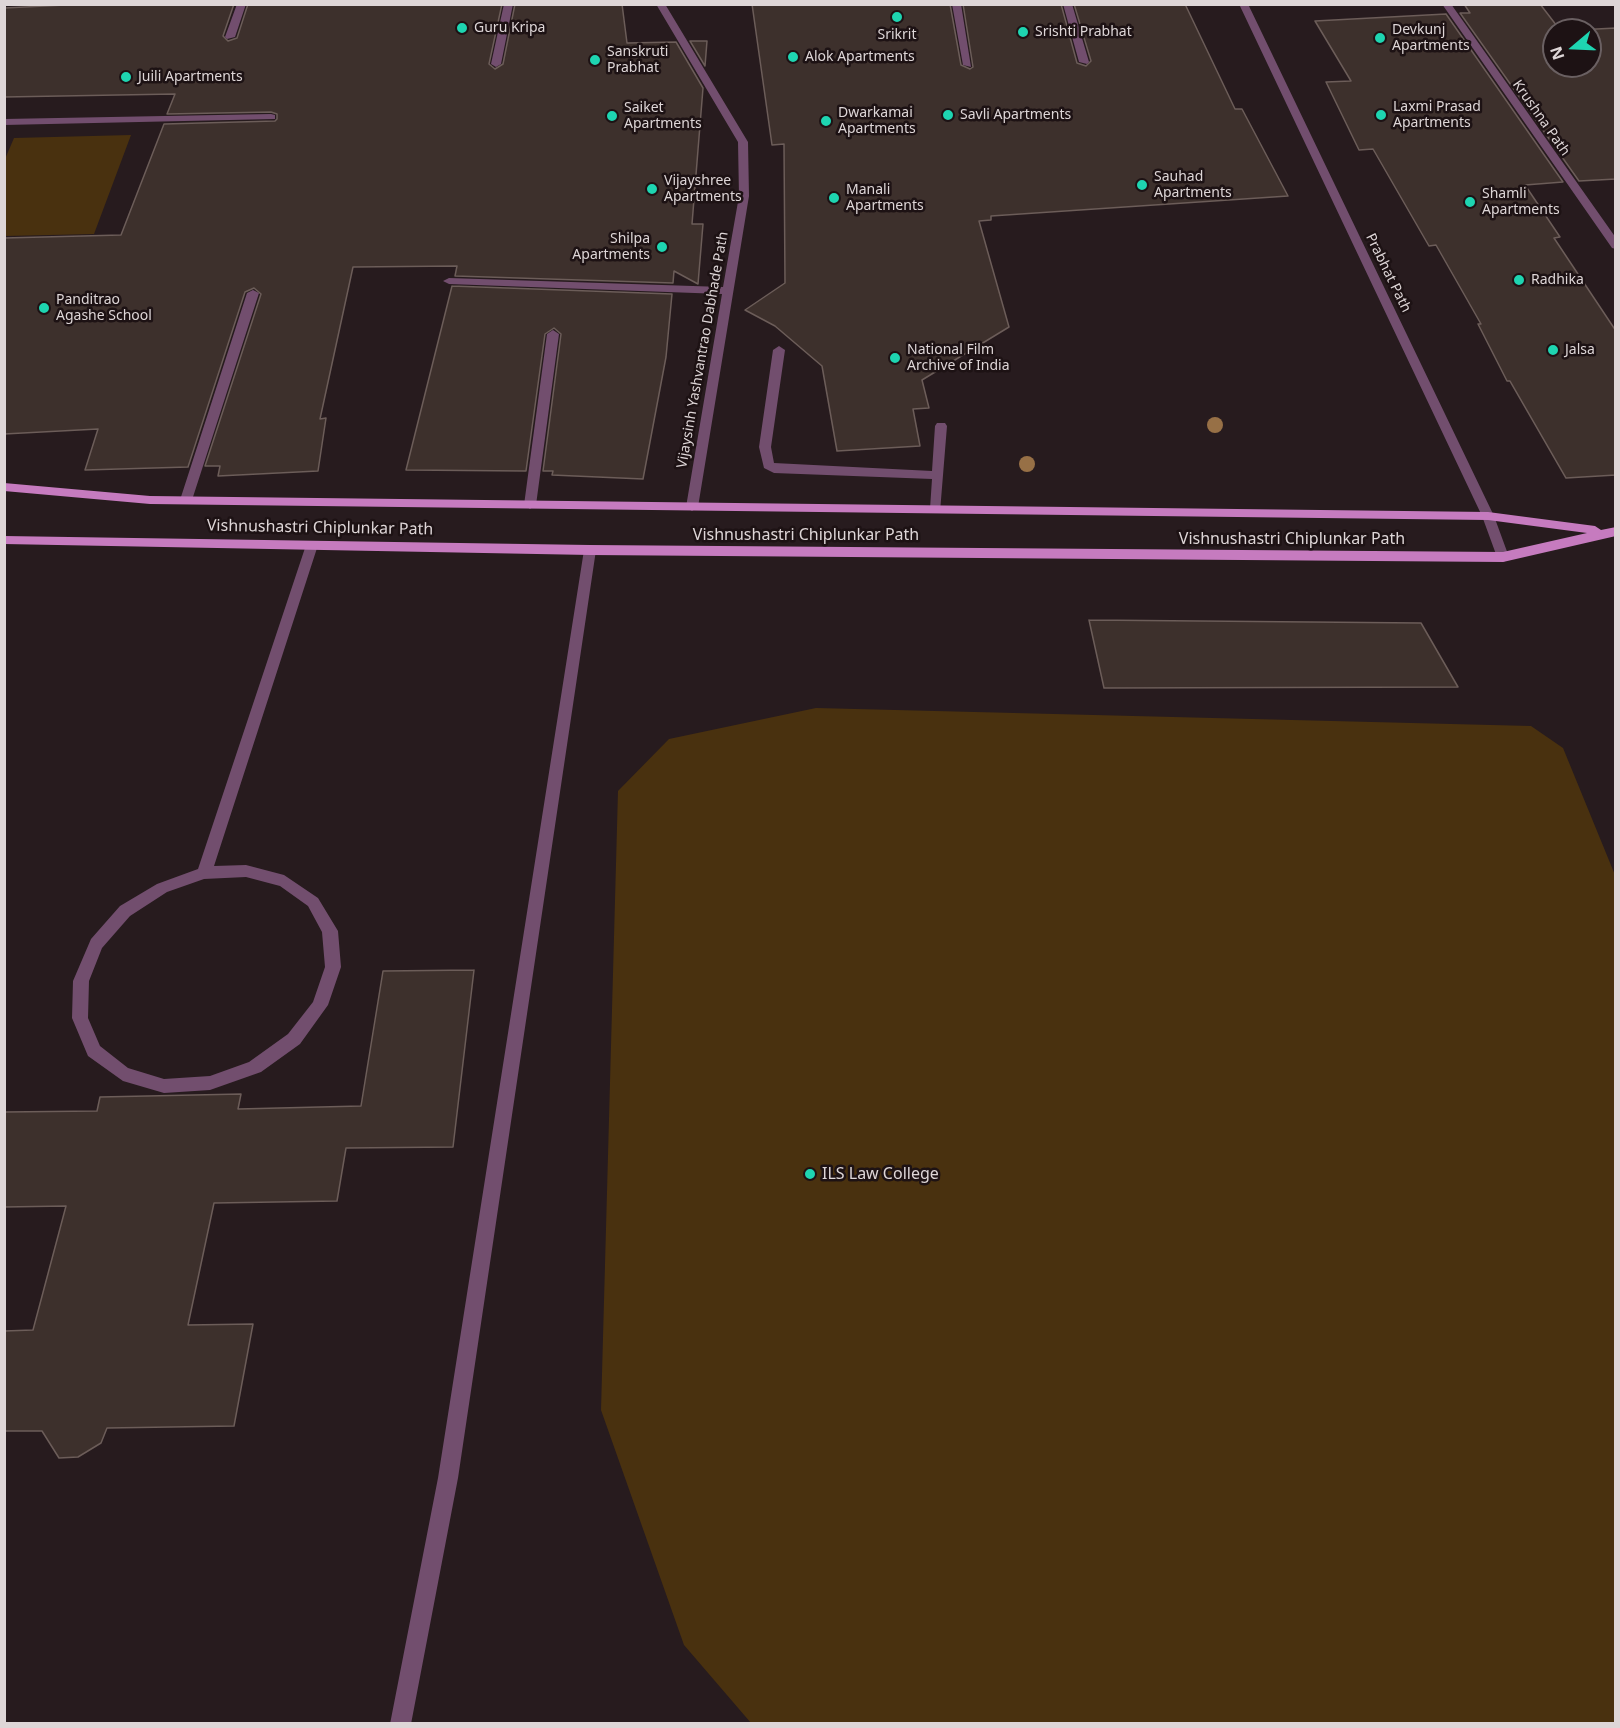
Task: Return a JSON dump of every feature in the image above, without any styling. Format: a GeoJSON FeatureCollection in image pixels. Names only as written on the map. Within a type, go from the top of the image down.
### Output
{"type":"FeatureCollection","features":[{"type":"Feature","properties":{"kind":"main road","name":"Vishnushastri Chiplunkar Path"},"geometry":{"type":"LineString","coordinates":[[4,487],[150,500],[1488,516],[1610,531]]}},
{"type":"Feature","properties":{"kind":"main road","name":"Vishnushastri Chiplunkar Path"},"geometry":{"type":"LineString","coordinates":[[4,540],[590,550],[1503,557],[1610,531]]}},
{"type":"Feature","properties":{"kind":"street"},"geometry":{"type":"LineString","coordinates":[[230,38],[242,4]]}},
{"type":"Feature","properties":{"kind":"street"},"geometry":{"type":"LineString","coordinates":[[496,64],[509,4]]}},
{"type":"Feature","properties":{"kind":"street","name":"Vijaysinh Yashvantrao Dabhade Path"},"geometry":{"type":"LineString","coordinates":[[660,4],[743,142],[744,196],[692,507]]}},
{"type":"Feature","properties":{"kind":"street"},"geometry":{"type":"LineString","coordinates":[[956,4],[968,65]]}},
{"type":"Feature","properties":{"kind":"street"},"geometry":{"type":"LineString","coordinates":[[1067,4],[1084,62]]}},
{"type":"Feature","properties":{"kind":"street","name":"Prabhat Path"},"geometry":{"type":"LineString","coordinates":[[1243,4],[1488,516],[1503,557]]}},
{"type":"Feature","properties":{"kind":"street","name":"Krushna Path"},"geometry":{"type":"LineString","coordinates":[[1446,4],[1616,246]]}},
{"type":"Feature","properties":{"kind":"street"},"geometry":{"type":"LineString","coordinates":[[4,122],[271,117]]}},
{"type":"Feature","properties":{"kind":"street"},"geometry":{"type":"LineString","coordinates":[[449,281],[728,291]]}},
{"type":"Feature","properties":{"kind":"street"},"geometry":{"type":"LineString","coordinates":[[186,500],[253,293]]}},
{"type":"Feature","properties":{"kind":"street"},"geometry":{"type":"LineString","coordinates":[[530,505],[553,334]]}},
{"type":"Feature","properties":{"kind":"street"},"geometry":{"type":"LineString","coordinates":[[779,350],[765,447],[768,465],[774,469],[937,475]]}},
{"type":"Feature","properties":{"kind":"street"},"geometry":{"type":"LineString","coordinates":[[936,509],[941,426]]}},
{"type":"Feature","properties":{"kind":"street"},"geometry":{"type":"LineString","coordinates":[[204,873],[312,544]]}},
{"type":"Feature","properties":{"kind":"street"},"geometry":{"type":"LineString","coordinates":[[400,1724],[448,1478],[590,550]]}},
{"type":"Feature","properties":{"kind":"street"},"geometry":{"type":"LineString","coordinates":[[246,871],[284,881],[313,902],[330,931],[333,967],[320,1005],[294,1039],[255,1067],[210,1083],[164,1086],[123,1074],[94,1051],[80,1018],[81,981],[96,944],[126,911],[162,888],[204,873],[246,871]]}},
{"type":"Feature","properties":{"kind":"shaded area"},"geometry":{"type":"Polygon","coordinates":[[[131,135],[94,234],[5,236],[5,159],[14,138],[131,135]]]}},
{"type":"Feature","properties":{"kind":"shaded area"},"geometry":{"type":"Polygon","coordinates":[[[816,708],[1531,726],[1563,748],[1615,875],[1615,1723],[751,1723],[684,1645],[601,1410],[618,791],[669,739],[816,708]]]}},
{"type":"Feature","properties":{"kind":"building"},"geometry":{"type":"Polygon","coordinates":[[[86,4],[234,4],[223,36],[228,41],[237,38],[248,4],[502,4],[489,64],[495,69],[503,64],[515,4],[622,4],[627,43],[676,42],[703,88],[692,224],[703,224],[698,284],[674,271],[673,283],[455,276],[457,266],[353,267],[320,419],[326,418],[318,471],[218,476],[220,466],[205,466],[261,294],[254,288],[245,292],[188,467],[85,470],[98,429],[4,434],[4,238],[121,235],[164,124],[275,121],[277,119],[277,114],[271,112],[167,114],[175,94],[4,97],[4,8],[86,4]]]}},
{"type":"Feature","properties":{"kind":"building"},"geometry":{"type":"Polygon","coordinates":[[[752,4],[950,4],[961,65],[970,69],[973,67],[963,4],[1061,4],[1077,63],[1086,66],[1091,61],[1074,4],[1185,4],[1235,109],[1242,109],[1288,196],[991,216],[991,220],[979,221],[1009,327],[922,380],[929,408],[913,409],[920,446],[837,451],[822,366],[775,326],[745,310],[785,283],[784,144],[772,145],[752,4]]]}},
{"type":"Feature","properties":{"kind":"building"},"geometry":{"type":"Polygon","coordinates":[[[1464,4],[1540,4],[1551,18],[1542,18],[1542,78],[1602,78],[1602,29],[1616,28],[1616,179],[1579,181],[1460,13],[1470,13],[1464,4]]]}},
{"type":"Feature","properties":{"kind":"building"},"geometry":{"type":"Polygon","coordinates":[[[1446,14],[1563,182],[1525,185],[1560,237],[1554,238],[1616,331],[1616,475],[1566,478],[1510,381],[1507,381],[1478,324],[1481,324],[1436,245],[1429,246],[1373,149],[1359,150],[1326,82],[1351,81],[1315,21],[1446,14]]]}},
{"type":"Feature","properties":{"kind":"building"},"geometry":{"type":"Polygon","coordinates":[[[690,41],[707,41],[705,66],[690,41]]]}},
{"type":"Feature","properties":{"kind":"building"},"geometry":{"type":"Polygon","coordinates":[[[452,286],[672,294],[666,357],[643,479],[552,475],[553,471],[543,471],[561,334],[554,328],[545,334],[526,471],[406,470],[452,286]]]}},
{"type":"Feature","properties":{"kind":"building"},"geometry":{"type":"Polygon","coordinates":[[[1089,620],[1421,623],[1458,687],[1104,688],[1089,620]]]}},
{"type":"Feature","properties":{"kind":"building"},"geometry":{"type":"Polygon","coordinates":[[[474,970],[453,1147],[346,1148],[337,1201],[214,1203],[188,1325],[253,1324],[234,1426],[107,1428],[101,1443],[78,1457],[59,1458],[42,1431],[4,1431],[4,1331],[33,1330],[66,1206],[4,1207],[4,1112],[97,1111],[100,1097],[241,1094],[238,1109],[361,1106],[383,971],[474,970]]]}},
{"type":"Feature","properties":{"kind":"place","name":"Srikrit"},"geometry":{"type":"Point","coordinates":[897,17]}},
{"type":"Feature","properties":{"kind":"place","name":"Guru Kripa"},"geometry":{"type":"Point","coordinates":[462,28]}},
{"type":"Feature","properties":{"kind":"place","name":"Srishti Prabhat"},"geometry":{"type":"Point","coordinates":[1023,32]}},
{"type":"Feature","properties":{"kind":"place","name":"Devkunj Apartments"},"geometry":{"type":"Point","coordinates":[1380,38]}},
{"type":"Feature","properties":{"kind":"place","name":"Alok Apartments"},"geometry":{"type":"Point","coordinates":[793,57]}},
{"type":"Feature","properties":{"kind":"place","name":"Sanskruti Prabhat"},"geometry":{"type":"Point","coordinates":[595,60]}},
{"type":"Feature","properties":{"kind":"place","name":"Juili Apartments"},"geometry":{"type":"Point","coordinates":[126,77]}},
{"type":"Feature","properties":{"kind":"place","name":"Savli Apartments"},"geometry":{"type":"Point","coordinates":[948,115]}},
{"type":"Feature","properties":{"kind":"place","name":"Laxmi Prasad Apartments"},"geometry":{"type":"Point","coordinates":[1381,115]}},
{"type":"Feature","properties":{"kind":"place","name":"Saiket Apartments"},"geometry":{"type":"Point","coordinates":[612,116]}},
{"type":"Feature","properties":{"kind":"place","name":"Dwarkamai Apartments"},"geometry":{"type":"Point","coordinates":[826,121]}},
{"type":"Feature","properties":{"kind":"place","name":"Sauhad Apartments"},"geometry":{"type":"Point","coordinates":[1142,185]}},
{"type":"Feature","properties":{"kind":"place","name":"Vijayshree Apartments"},"geometry":{"type":"Point","coordinates":[652,189]}},
{"type":"Feature","properties":{"kind":"place","name":"Manali Apartments"},"geometry":{"type":"Point","coordinates":[834,198]}},
{"type":"Feature","properties":{"kind":"place","name":"Shamli Apartments"},"geometry":{"type":"Point","coordinates":[1470,202]}},
{"type":"Feature","properties":{"kind":"place","name":"Shilpa Apartments"},"geometry":{"type":"Point","coordinates":[662,247]}},
{"type":"Feature","properties":{"kind":"place","name":"Radhika"},"geometry":{"type":"Point","coordinates":[1519,280]}},
{"type":"Feature","properties":{"kind":"place","name":"Panditrao Agashe School"},"geometry":{"type":"Point","coordinates":[44,308]}},
{"type":"Feature","properties":{"kind":"place","name":"Jalsa"},"geometry":{"type":"Point","coordinates":[1553,350]}},
{"type":"Feature","properties":{"kind":"place","name":"National Film Archive of India"},"geometry":{"type":"Point","coordinates":[895,358]}},
{"type":"Feature","properties":{"kind":"place","name":"ILS Law College"},"geometry":{"type":"Point","coordinates":[810,1174]}}]}
